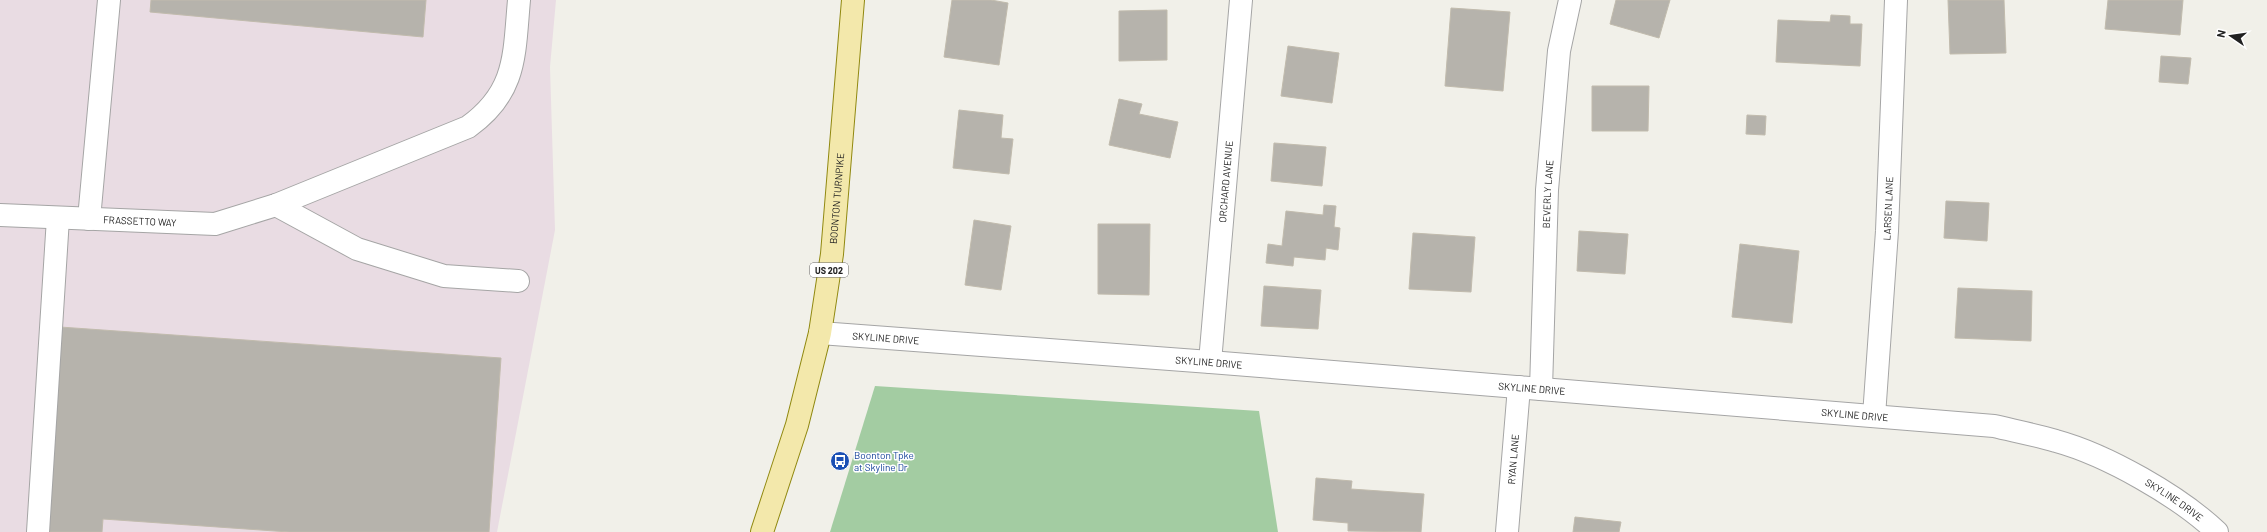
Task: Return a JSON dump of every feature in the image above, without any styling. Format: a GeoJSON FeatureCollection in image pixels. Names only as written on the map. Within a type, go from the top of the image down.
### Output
{"type":"FeatureCollection","features":[{"type":"Feature","properties":{"kind":"main road","name":"BOONTON TURNPIKE"},"geometry":{"type":"LineString","coordinates":[[762,532],[797,425],[820,333],[832,254],[852,0]]}},
{"type":"Feature","properties":{"kind":"street"},"geometry":{"type":"LineString","coordinates":[[89,219],[109,0]]}},
{"type":"Feature","properties":{"kind":"street","name":"FRASSETTO WAY"},"geometry":{"type":"LineString","coordinates":[[0,215],[215,224],[276,205],[468,127],[486,114],[499,98],[509,78],[514,57],[519,0]]}},
{"type":"Feature","properties":{"kind":"street","name":"ORCHARD AVENUE"},"geometry":{"type":"LineString","coordinates":[[1210,362],[1241,0]]}},
{"type":"Feature","properties":{"kind":"street","name":"BEVERLY LANE"},"geometry":{"type":"LineString","coordinates":[[1541,389],[1547,190],[1559,51],[1570,0]]}},
{"type":"Feature","properties":{"kind":"street","name":"LARSEN LANE"},"geometry":{"type":"LineString","coordinates":[[1874,416],[1887,231],[1896,0]]}},
{"type":"Feature","properties":{"kind":"street"},"geometry":{"type":"LineString","coordinates":[[276,205],[364,251],[444,276],[518,280]]}},
{"type":"Feature","properties":{"kind":"street"},"geometry":{"type":"LineString","coordinates":[[38,532],[58,218]]}},
{"type":"Feature","properties":{"kind":"street","name":"SKYLINE DRIVE"},"geometry":{"type":"LineString","coordinates":[[820,333],[1210,362],[1994,426],[2058,441],[2118,466],[2174,498],[2217,532]]}},
{"type":"Feature","properties":{"kind":"street","name":"RYAN LANE"},"geometry":{"type":"LineString","coordinates":[[1507,532],[1519,387]]}},
{"type":"Feature","properties":{"kind":"shaded area"},"geometry":{"type":"Polygon","coordinates":[[[0,0],[556,0],[550,67],[555,230],[497,532],[0,532],[0,0]]]}},
{"type":"Feature","properties":{"kind":"green space"},"geometry":{"type":"Polygon","coordinates":[[[875,386],[1259,411],[1278,532],[830,532],[875,386]]]}},
{"type":"Feature","properties":{"kind":"building"},"geometry":{"type":"Polygon","coordinates":[[[151,0],[426,0],[423,37],[150,12],[151,0]]]}},
{"type":"Feature","properties":{"kind":"building"},"geometry":{"type":"Polygon","coordinates":[[[952,0],[991,0],[1008,3],[999,65],[944,57],[952,0]]]}},
{"type":"Feature","properties":{"kind":"building"},"geometry":{"type":"Polygon","coordinates":[[[1616,0],[1670,0],[1659,38],[1610,24],[1616,0]]]}},
{"type":"Feature","properties":{"kind":"building"},"geometry":{"type":"Polygon","coordinates":[[[1948,0],[2004,0],[2006,53],[1950,54],[1948,0]]]}},
{"type":"Feature","properties":{"kind":"building"},"geometry":{"type":"Polygon","coordinates":[[[2108,0],[2183,0],[2180,35],[2105,29],[2108,0]]]}},
{"type":"Feature","properties":{"kind":"building"},"geometry":{"type":"Polygon","coordinates":[[[1451,8],[1510,12],[1503,91],[1445,86],[1451,8]]]}},
{"type":"Feature","properties":{"kind":"building"},"geometry":{"type":"Polygon","coordinates":[[[1167,10],[1167,60],[1119,61],[1119,11],[1167,10]]]}},
{"type":"Feature","properties":{"kind":"building"},"geometry":{"type":"Polygon","coordinates":[[[1831,15],[1850,16],[1850,24],[1862,24],[1860,66],[1776,62],[1778,20],[1830,22],[1831,15]]]}},
{"type":"Feature","properties":{"kind":"building"},"geometry":{"type":"Polygon","coordinates":[[[1288,46],[1339,53],[1332,103],[1281,96],[1288,46]]]}},
{"type":"Feature","properties":{"kind":"building"},"geometry":{"type":"Polygon","coordinates":[[[2161,56],[2191,58],[2188,84],[2159,82],[2161,56]]]}},
{"type":"Feature","properties":{"kind":"building"},"geometry":{"type":"Polygon","coordinates":[[[1592,86],[1649,86],[1648,131],[1592,131],[1592,86]]]}},
{"type":"Feature","properties":{"kind":"building"},"geometry":{"type":"Polygon","coordinates":[[[1119,99],[1142,104],[1139,114],[1178,122],[1170,158],[1109,145],[1119,99]]]}},
{"type":"Feature","properties":{"kind":"building"},"geometry":{"type":"Polygon","coordinates":[[[959,110],[1003,115],[1001,138],[1013,139],[1009,174],[953,168],[959,110]]]}},
{"type":"Feature","properties":{"kind":"building"},"geometry":{"type":"Polygon","coordinates":[[[1747,115],[1766,116],[1765,135],[1746,134],[1747,115]]]}},
{"type":"Feature","properties":{"kind":"building"},"geometry":{"type":"Polygon","coordinates":[[[1274,143],[1326,147],[1322,186],[1271,181],[1274,143]]]}},
{"type":"Feature","properties":{"kind":"building"},"geometry":{"type":"Polygon","coordinates":[[[1946,201],[1989,203],[1987,241],[1944,238],[1946,201]]]}},
{"type":"Feature","properties":{"kind":"building"},"geometry":{"type":"Polygon","coordinates":[[[1324,205],[1336,206],[1334,227],[1340,228],[1338,250],[1326,248],[1325,260],[1294,257],[1293,266],[1266,263],[1268,244],[1282,246],[1286,211],[1323,215],[1324,205]]]}},
{"type":"Feature","properties":{"kind":"building"},"geometry":{"type":"Polygon","coordinates":[[[974,220],[1011,226],[1001,290],[965,285],[974,220]]]}},
{"type":"Feature","properties":{"kind":"building"},"geometry":{"type":"Polygon","coordinates":[[[1098,224],[1150,224],[1149,295],[1098,294],[1098,224]]]}},
{"type":"Feature","properties":{"kind":"building"},"geometry":{"type":"Polygon","coordinates":[[[1579,231],[1628,234],[1625,274],[1577,271],[1579,231]]]}},
{"type":"Feature","properties":{"kind":"building"},"geometry":{"type":"Polygon","coordinates":[[[1413,233],[1475,237],[1471,292],[1409,289],[1413,233]]]}},
{"type":"Feature","properties":{"kind":"building"},"geometry":{"type":"Polygon","coordinates":[[[1740,244],[1799,251],[1792,323],[1732,317],[1740,244]]]}},
{"type":"Feature","properties":{"kind":"building"},"geometry":{"type":"Polygon","coordinates":[[[1264,286],[1321,290],[1318,329],[1261,326],[1264,286]]]}},
{"type":"Feature","properties":{"kind":"building"},"geometry":{"type":"Polygon","coordinates":[[[1958,288],[2032,291],[2031,341],[1955,338],[1958,288]]]}},
{"type":"Feature","properties":{"kind":"building"},"geometry":{"type":"Polygon","coordinates":[[[60,327],[501,358],[489,532],[289,532],[103,519],[102,532],[45,532],[60,327]]]}},
{"type":"Feature","properties":{"kind":"building"},"geometry":{"type":"Polygon","coordinates":[[[1316,478],[1352,481],[1351,489],[1424,494],[1421,532],[1348,531],[1348,523],[1313,520],[1316,478]]]}},
{"type":"Feature","properties":{"kind":"building"},"geometry":{"type":"Polygon","coordinates":[[[1575,517],[1621,522],[1619,532],[1573,532],[1575,517]]]}},
{"type":"Feature","properties":{"kind":"place","name":"Boonton Tpke at Skyline Dr"},"geometry":{"type":"Point","coordinates":[840,461]}}]}
